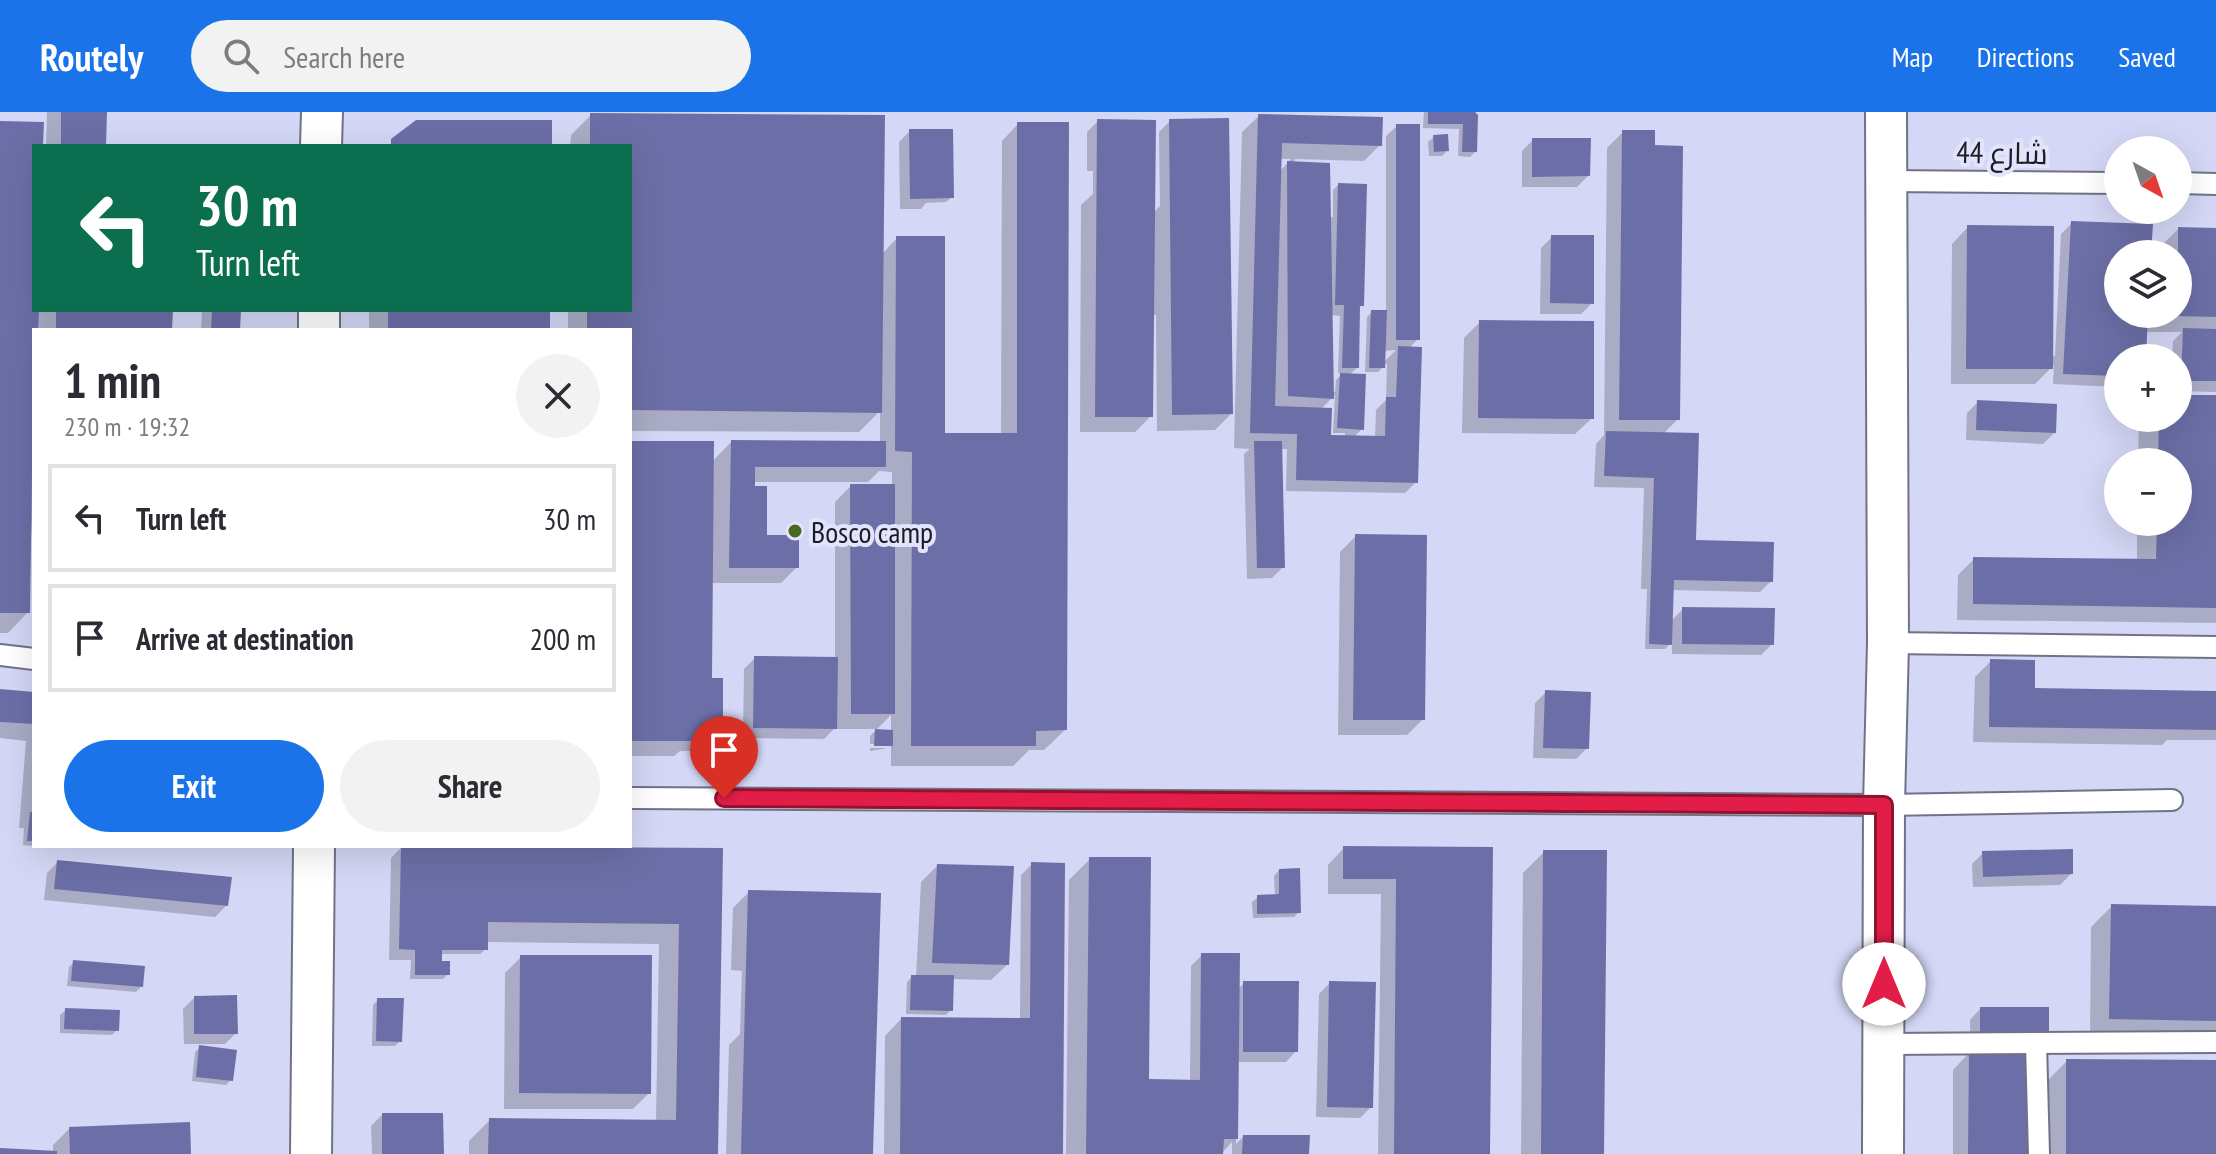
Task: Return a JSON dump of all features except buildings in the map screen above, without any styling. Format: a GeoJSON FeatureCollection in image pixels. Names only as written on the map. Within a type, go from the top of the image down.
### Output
{"type":"FeatureCollection","features":[{"type":"Feature","properties":{"kind":"street"},"geometry":{"type":"LineString","coordinates":[[321,144],[322,112]]}},
{"type":"Feature","properties":{"kind":"street"},"geometry":{"type":"LineString","coordinates":[[1883,1154],[1884,805],[1888,643],[1886,112]]}},
{"type":"Feature","properties":{"kind":"street"},"geometry":{"type":"LineString","coordinates":[[311,1154],[314,848]]}},
{"type":"Feature","properties":{"kind":"lane","name":"شارع 44"},"geometry":{"type":"LineString","coordinates":[[1886,181],[2104,183]]}},
{"type":"Feature","properties":{"kind":"lane"},"geometry":{"type":"LineString","coordinates":[[2192,183],[2216,184]]}},
{"type":"Feature","properties":{"kind":"lane"},"geometry":{"type":"LineString","coordinates":[[1888,643],[2216,647]]}},
{"type":"Feature","properties":{"kind":"lane"},"geometry":{"type":"LineString","coordinates":[[0,655],[32,659]]}},
{"type":"Feature","properties":{"kind":"lane"},"geometry":{"type":"LineString","coordinates":[[632,798],[1884,805],[2172,800]]}},
{"type":"Feature","properties":{"kind":"lane"},"geometry":{"type":"LineString","coordinates":[[1884,1044],[2216,1042]]}},
{"type":"Feature","properties":{"kind":"lane"},"geometry":{"type":"LineString","coordinates":[[2036,1043],[2039,1154]]}},
{"type":"Feature","properties":{"kind":"shaded area"},"geometry":{"type":"Polygon","coordinates":[[[0,112],[2216,112],[2216,1154],[0,1154],[0,112]]]}},
{"type":"Feature","properties":{"kind":"place","name":"Bosco camp"},"geometry":{"type":"Point","coordinates":[795,531]}},
{"type":"Feature","properties":{"kind":"route"},"geometry":{"type":"LineString","coordinates":[[724,798],[1884,805],[1884,984]]}}]}
